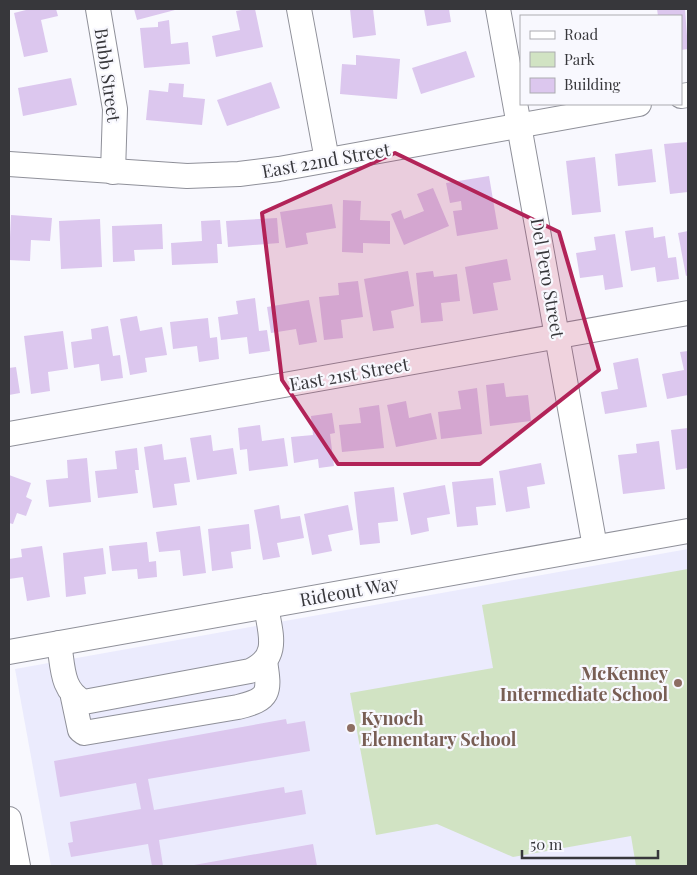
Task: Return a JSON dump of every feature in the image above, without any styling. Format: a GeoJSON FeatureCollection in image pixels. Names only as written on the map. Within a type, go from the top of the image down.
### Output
{"type":"FeatureCollection","features":[{"type":"Feature","properties":{"kind":"street","name":"Bubb Street"},"geometry":{"type":"LineString","coordinates":[[98,9],[115,109],[113,172]]}},
{"type":"Feature","properties":{"kind":"street"},"geometry":{"type":"LineString","coordinates":[[299,9],[327,160]]}},
{"type":"Feature","properties":{"kind":"street","name":"Del Pero Street"},"geometry":{"type":"LineString","coordinates":[[498,9],[596,547]]}},
{"type":"Feature","properties":{"kind":"street","name":"East 22nd Street"},"geometry":{"type":"LineString","coordinates":[[9,164],[187,176],[239,174],[634,105]]}},
{"type":"Feature","properties":{"kind":"street","name":"East 21st Street"},"geometry":{"type":"LineString","coordinates":[[9,434],[688,313]]}},
{"type":"Feature","properties":{"kind":"street","name":"Rideout Way"},"geometry":{"type":"LineString","coordinates":[[9,652],[688,530]]}},
{"type":"Feature","properties":{"kind":"street"},"geometry":{"type":"LineString","coordinates":[[73,697],[84,702],[250,671],[265,662],[269,657],[272,643],[266,606]]}},
{"type":"Feature","properties":{"kind":"street"},"geometry":{"type":"LineString","coordinates":[[59,643],[66,685],[73,697],[80,730],[84,734],[259,702],[266,692],[268,681],[265,662]]}},
{"type":"Feature","properties":{"kind":"street"},"geometry":{"type":"LineString","coordinates":[[9,819],[18,866]]}},
{"type":"Feature","properties":{"kind":"highlighted area"},"geometry":{"type":"Polygon","coordinates":[[[395,153],[559,232],[599,370],[480,464],[338,464],[282,380],[262,213],[395,153]]]}},
{"type":"Feature","properties":{"kind":"shaded area","name":"Kynoch Elementary School"},"geometry":{"type":"Polygon","coordinates":[[[688,549],[688,866],[51,866],[15,669],[688,549]]]}},
{"type":"Feature","properties":{"kind":"green space"},"geometry":{"type":"Polygon","coordinates":[[[688,569],[688,866],[636,866],[631,836],[513,857],[437,824],[376,835],[350,693],[493,668],[482,605],[688,569]]]}},
{"type":"Feature","properties":{"kind":"building"},"geometry":{"type":"Polygon","coordinates":[[[30,9],[56,9],[58,16],[41,20],[48,52],[24,57],[14,13],[30,9]]]}},
{"type":"Feature","properties":{"kind":"building"},"geometry":{"type":"Polygon","coordinates":[[[134,9],[174,9],[175,10],[137,20],[134,9]]]}},
{"type":"Feature","properties":{"kind":"building"},"geometry":{"type":"Polygon","coordinates":[[[255,9],[263,47],[216,57],[212,36],[240,30],[236,11],[255,9]]]}},
{"type":"Feature","properties":{"kind":"building"},"geometry":{"type":"Polygon","coordinates":[[[350,9],[373,9],[376,35],[353,38],[350,9]]]}},
{"type":"Feature","properties":{"kind":"building"},"geometry":{"type":"Polygon","coordinates":[[[424,9],[449,9],[451,22],[427,26],[424,9]]]}},
{"type":"Feature","properties":{"kind":"building"},"geometry":{"type":"Polygon","coordinates":[[[657,9],[685,9],[688,49],[682,50],[682,15],[658,15],[657,9]]]}},
{"type":"Feature","properties":{"kind":"building"},"geometry":{"type":"Polygon","coordinates":[[[169,20],[171,44],[188,42],[190,64],[144,68],[140,28],[158,27],[158,22],[169,20]]]}},
{"type":"Feature","properties":{"kind":"building"},"geometry":{"type":"Polygon","coordinates":[[[466,51],[475,77],[421,94],[412,68],[466,51]]]}},
{"type":"Feature","properties":{"kind":"building"},"geometry":{"type":"Polygon","coordinates":[[[356,55],[400,59],[397,99],[340,94],[342,64],[356,65],[356,55]]]}},
{"type":"Feature","properties":{"kind":"building"},"geometry":{"type":"Polygon","coordinates":[[[71,78],[77,105],[23,116],[18,88],[71,78]]]}},
{"type":"Feature","properties":{"kind":"building"},"geometry":{"type":"Polygon","coordinates":[[[271,82],[280,108],[227,126],[217,100],[271,82]]]}},
{"type":"Feature","properties":{"kind":"building"},"geometry":{"type":"Polygon","coordinates":[[[169,83],[184,84],[183,97],[205,99],[202,125],[146,120],[149,90],[168,92],[169,83]]]}},
{"type":"Feature","properties":{"kind":"building"},"geometry":{"type":"Polygon","coordinates":[[[688,142],[688,192],[670,194],[664,144],[688,142]]]}},
{"type":"Feature","properties":{"kind":"building"},"geometry":{"type":"Polygon","coordinates":[[[652,149],[656,182],[618,186],[615,154],[652,149]]]}},
{"type":"Feature","properties":{"kind":"building"},"geometry":{"type":"Polygon","coordinates":[[[595,157],[601,212],[572,215],[566,161],[595,157]]]}},
{"type":"Feature","properties":{"kind":"building"},"geometry":{"type":"Polygon","coordinates":[[[489,176],[498,229],[457,236],[453,211],[462,210],[461,201],[450,203],[446,183],[489,176]]]}},
{"type":"Feature","properties":{"kind":"building"},"geometry":{"type":"Polygon","coordinates":[[[433,188],[449,226],[404,245],[391,214],[401,210],[404,219],[424,211],[417,194],[433,188]]]}},
{"type":"Feature","properties":{"kind":"building"},"geometry":{"type":"Polygon","coordinates":[[[343,200],[361,201],[360,220],[390,221],[390,244],[363,243],[363,253],[342,252],[343,200]]]}},
{"type":"Feature","properties":{"kind":"building"},"geometry":{"type":"Polygon","coordinates":[[[332,204],[336,228],[306,233],[308,244],[286,248],[280,212],[332,204]]]}},
{"type":"Feature","properties":{"kind":"building"},"geometry":{"type":"Polygon","coordinates":[[[11,215],[52,218],[50,241],[31,240],[30,261],[9,260],[11,215]]]}},
{"type":"Feature","properties":{"kind":"building"},"geometry":{"type":"Polygon","coordinates":[[[277,218],[279,243],[228,247],[226,221],[277,218]]]}},
{"type":"Feature","properties":{"kind":"building"},"geometry":{"type":"Polygon","coordinates":[[[100,219],[102,267],[61,269],[59,221],[100,219]]]}},
{"type":"Feature","properties":{"kind":"building"},"geometry":{"type":"Polygon","coordinates":[[[220,220],[222,244],[217,244],[218,263],[172,265],[171,243],[202,241],[201,221],[220,220]]]}},
{"type":"Feature","properties":{"kind":"building"},"geometry":{"type":"Polygon","coordinates":[[[162,224],[163,249],[134,250],[135,261],[113,262],[112,226],[162,224]]]}},
{"type":"Feature","properties":{"kind":"building"},"geometry":{"type":"Polygon","coordinates":[[[653,227],[654,238],[665,236],[668,258],[676,257],[679,279],[657,282],[655,267],[631,271],[625,231],[653,227]]]}},
{"type":"Feature","properties":{"kind":"building"},"geometry":{"type":"Polygon","coordinates":[[[688,231],[688,275],[686,276],[678,233],[688,231]]]}},
{"type":"Feature","properties":{"kind":"building"},"geometry":{"type":"Polygon","coordinates":[[[615,234],[623,287],[605,290],[603,275],[580,278],[576,253],[596,250],[594,237],[615,234]]]}},
{"type":"Feature","properties":{"kind":"building"},"geometry":{"type":"Polygon","coordinates":[[[507,259],[511,280],[493,283],[498,310],[473,314],[465,267],[507,259]]]}},
{"type":"Feature","properties":{"kind":"building"},"geometry":{"type":"Polygon","coordinates":[[[408,271],[414,306],[391,311],[394,328],[373,331],[364,279],[408,271]]]}},
{"type":"Feature","properties":{"kind":"building"},"geometry":{"type":"Polygon","coordinates":[[[433,271],[434,277],[457,274],[460,301],[441,303],[443,321],[421,323],[416,273],[433,271]]]}},
{"type":"Feature","properties":{"kind":"building"},"geometry":{"type":"Polygon","coordinates":[[[358,281],[363,317],[341,320],[343,338],[324,340],[319,297],[339,295],[338,283],[358,281]]]}},
{"type":"Feature","properties":{"kind":"building"},"geometry":{"type":"Polygon","coordinates":[[[255,298],[259,331],[267,330],[270,351],[249,354],[247,337],[221,340],[218,317],[238,314],[236,301],[255,298]]]}},
{"type":"Feature","properties":{"kind":"building"},"geometry":{"type":"Polygon","coordinates":[[[309,300],[317,342],[299,345],[296,329],[271,333],[267,307],[309,300]]]}},
{"type":"Feature","properties":{"kind":"building"},"geometry":{"type":"Polygon","coordinates":[[[137,316],[140,331],[162,327],[167,355],[145,358],[147,372],[130,375],[120,319],[137,316]]]}},
{"type":"Feature","properties":{"kind":"building"},"geometry":{"type":"Polygon","coordinates":[[[208,318],[210,338],[217,337],[219,359],[199,362],[197,346],[173,349],[170,322],[208,318]]]}},
{"type":"Feature","properties":{"kind":"building"},"geometry":{"type":"Polygon","coordinates":[[[108,326],[113,356],[120,355],[123,378],[101,381],[99,364],[74,368],[71,342],[92,339],[91,329],[108,326]]]}},
{"type":"Feature","properties":{"kind":"building"},"geometry":{"type":"Polygon","coordinates":[[[63,331],[68,369],[48,372],[50,391],[31,394],[24,336],[63,331]]]}},
{"type":"Feature","properties":{"kind":"building"},"geometry":{"type":"Polygon","coordinates":[[[688,351],[688,395],[667,399],[662,374],[684,370],[680,352],[688,351]]]}},
{"type":"Feature","properties":{"kind":"building"},"geometry":{"type":"Polygon","coordinates":[[[638,358],[647,407],[605,414],[601,392],[618,389],[613,363],[638,358]]]}},
{"type":"Feature","properties":{"kind":"building"},"geometry":{"type":"Polygon","coordinates":[[[16,367],[20,393],[9,395],[9,368],[16,367]]]}},
{"type":"Feature","properties":{"kind":"building"},"geometry":{"type":"Polygon","coordinates":[[[504,383],[506,397],[528,395],[531,421],[490,426],[486,385],[504,383]]]}},
{"type":"Feature","properties":{"kind":"building"},"geometry":{"type":"Polygon","coordinates":[[[477,388],[482,434],[441,439],[438,412],[461,409],[458,391],[477,388]]]}},
{"type":"Feature","properties":{"kind":"building"},"geometry":{"type":"Polygon","coordinates":[[[406,401],[409,418],[431,413],[437,439],[396,447],[387,405],[406,401]]]}},
{"type":"Feature","properties":{"kind":"building"},"geometry":{"type":"Polygon","coordinates":[[[379,405],[384,448],[342,452],[339,425],[361,423],[359,408],[379,405]]]}},
{"type":"Feature","properties":{"kind":"building"},"geometry":{"type":"Polygon","coordinates":[[[332,413],[335,433],[330,434],[334,466],[319,468],[318,459],[294,463],[291,437],[313,435],[311,416],[332,413]]]}},
{"type":"Feature","properties":{"kind":"building"},"geometry":{"type":"Polygon","coordinates":[[[260,425],[262,441],[284,438],[288,466],[249,471],[247,449],[240,450],[238,428],[260,425]]]}},
{"type":"Feature","properties":{"kind":"building"},"geometry":{"type":"Polygon","coordinates":[[[688,428],[688,468],[676,470],[671,430],[688,428]]]}},
{"type":"Feature","properties":{"kind":"building"},"geometry":{"type":"Polygon","coordinates":[[[211,435],[213,451],[233,448],[237,474],[197,480],[190,438],[211,435]]]}},
{"type":"Feature","properties":{"kind":"building"},"geometry":{"type":"Polygon","coordinates":[[[659,441],[665,489],[623,494],[618,455],[637,453],[636,444],[659,441]]]}},
{"type":"Feature","properties":{"kind":"building"},"geometry":{"type":"Polygon","coordinates":[[[162,444],[164,460],[186,457],[190,482],[174,484],[177,505],[153,508],[144,447],[162,444]]]}},
{"type":"Feature","properties":{"kind":"building"},"geometry":{"type":"Polygon","coordinates":[[[137,448],[139,470],[135,470],[138,493],[98,498],[95,471],[117,469],[115,451],[137,448]]]}},
{"type":"Feature","properties":{"kind":"building"},"geometry":{"type":"Polygon","coordinates":[[[87,458],[91,502],[49,507],[46,480],[68,478],[67,460],[87,458]]]}},
{"type":"Feature","properties":{"kind":"building"},"geometry":{"type":"Polygon","coordinates":[[[541,463],[545,484],[527,487],[530,508],[506,512],[499,471],[541,463]]]}},
{"type":"Feature","properties":{"kind":"building"},"geometry":{"type":"Polygon","coordinates":[[[9,475],[31,483],[26,497],[32,500],[26,516],[17,513],[13,524],[9,523],[9,475]]]}},
{"type":"Feature","properties":{"kind":"building"},"geometry":{"type":"Polygon","coordinates":[[[493,478],[496,505],[476,507],[478,525],[457,527],[452,482],[493,478]]]}},
{"type":"Feature","properties":{"kind":"building"},"geometry":{"type":"Polygon","coordinates":[[[445,485],[450,514],[427,518],[429,531],[411,535],[403,493],[445,485]]]}},
{"type":"Feature","properties":{"kind":"building"},"geometry":{"type":"Polygon","coordinates":[[[394,487],[398,521],[378,523],[380,543],[360,545],[354,492],[394,487]]]}},
{"type":"Feature","properties":{"kind":"building"},"geometry":{"type":"Polygon","coordinates":[[[279,505],[281,519],[300,516],[304,538],[277,543],[280,557],[263,560],[254,510],[279,505]]]}},
{"type":"Feature","properties":{"kind":"building"},"geometry":{"type":"Polygon","coordinates":[[[348,505],[353,530],[328,535],[332,551],[312,555],[304,514],[348,505]]]}},
{"type":"Feature","properties":{"kind":"building"},"geometry":{"type":"Polygon","coordinates":[[[249,524],[251,549],[231,552],[233,568],[212,571],[208,529],[249,524]]]}},
{"type":"Feature","properties":{"kind":"building"},"geometry":{"type":"Polygon","coordinates":[[[200,526],[206,573],[183,576],[180,550],[159,552],[156,532],[200,526]]]}},
{"type":"Feature","properties":{"kind":"building"},"geometry":{"type":"Polygon","coordinates":[[[147,542],[149,562],[156,561],[157,577],[138,579],[137,569],[112,571],[109,546],[147,542]]]}},
{"type":"Feature","properties":{"kind":"building"},"geometry":{"type":"Polygon","coordinates":[[[42,546],[50,597],[27,601],[23,577],[9,579],[9,559],[22,557],[21,549],[42,546]]]}},
{"type":"Feature","properties":{"kind":"building"},"geometry":{"type":"Polygon","coordinates":[[[103,548],[106,574],[84,577],[86,594],[66,597],[63,553],[103,548]]]}},
{"type":"Feature","properties":{"kind":"building"},"geometry":{"type":"Polygon","coordinates":[[[286,719],[287,724],[305,721],[310,751],[148,779],[154,810],[284,787],[285,793],[302,790],[306,814],[159,840],[163,866],[152,866],[148,844],[71,857],[68,843],[73,842],[70,822],[141,809],[136,783],[60,797],[54,761],[286,719]]]}},
{"type":"Feature","properties":{"kind":"building"},"geometry":{"type":"Polygon","coordinates":[[[313,844],[317,866],[194,866],[194,865],[313,844]]]}},
{"type":"Feature","properties":{"kind":"place","name":"McKenney Intermediate School"},"geometry":{"type":"Point","coordinates":[678,683]}},
{"type":"Feature","properties":{"kind":"place","name":"Kynoch Elementary School"},"geometry":{"type":"Point","coordinates":[351,728]}}]}
